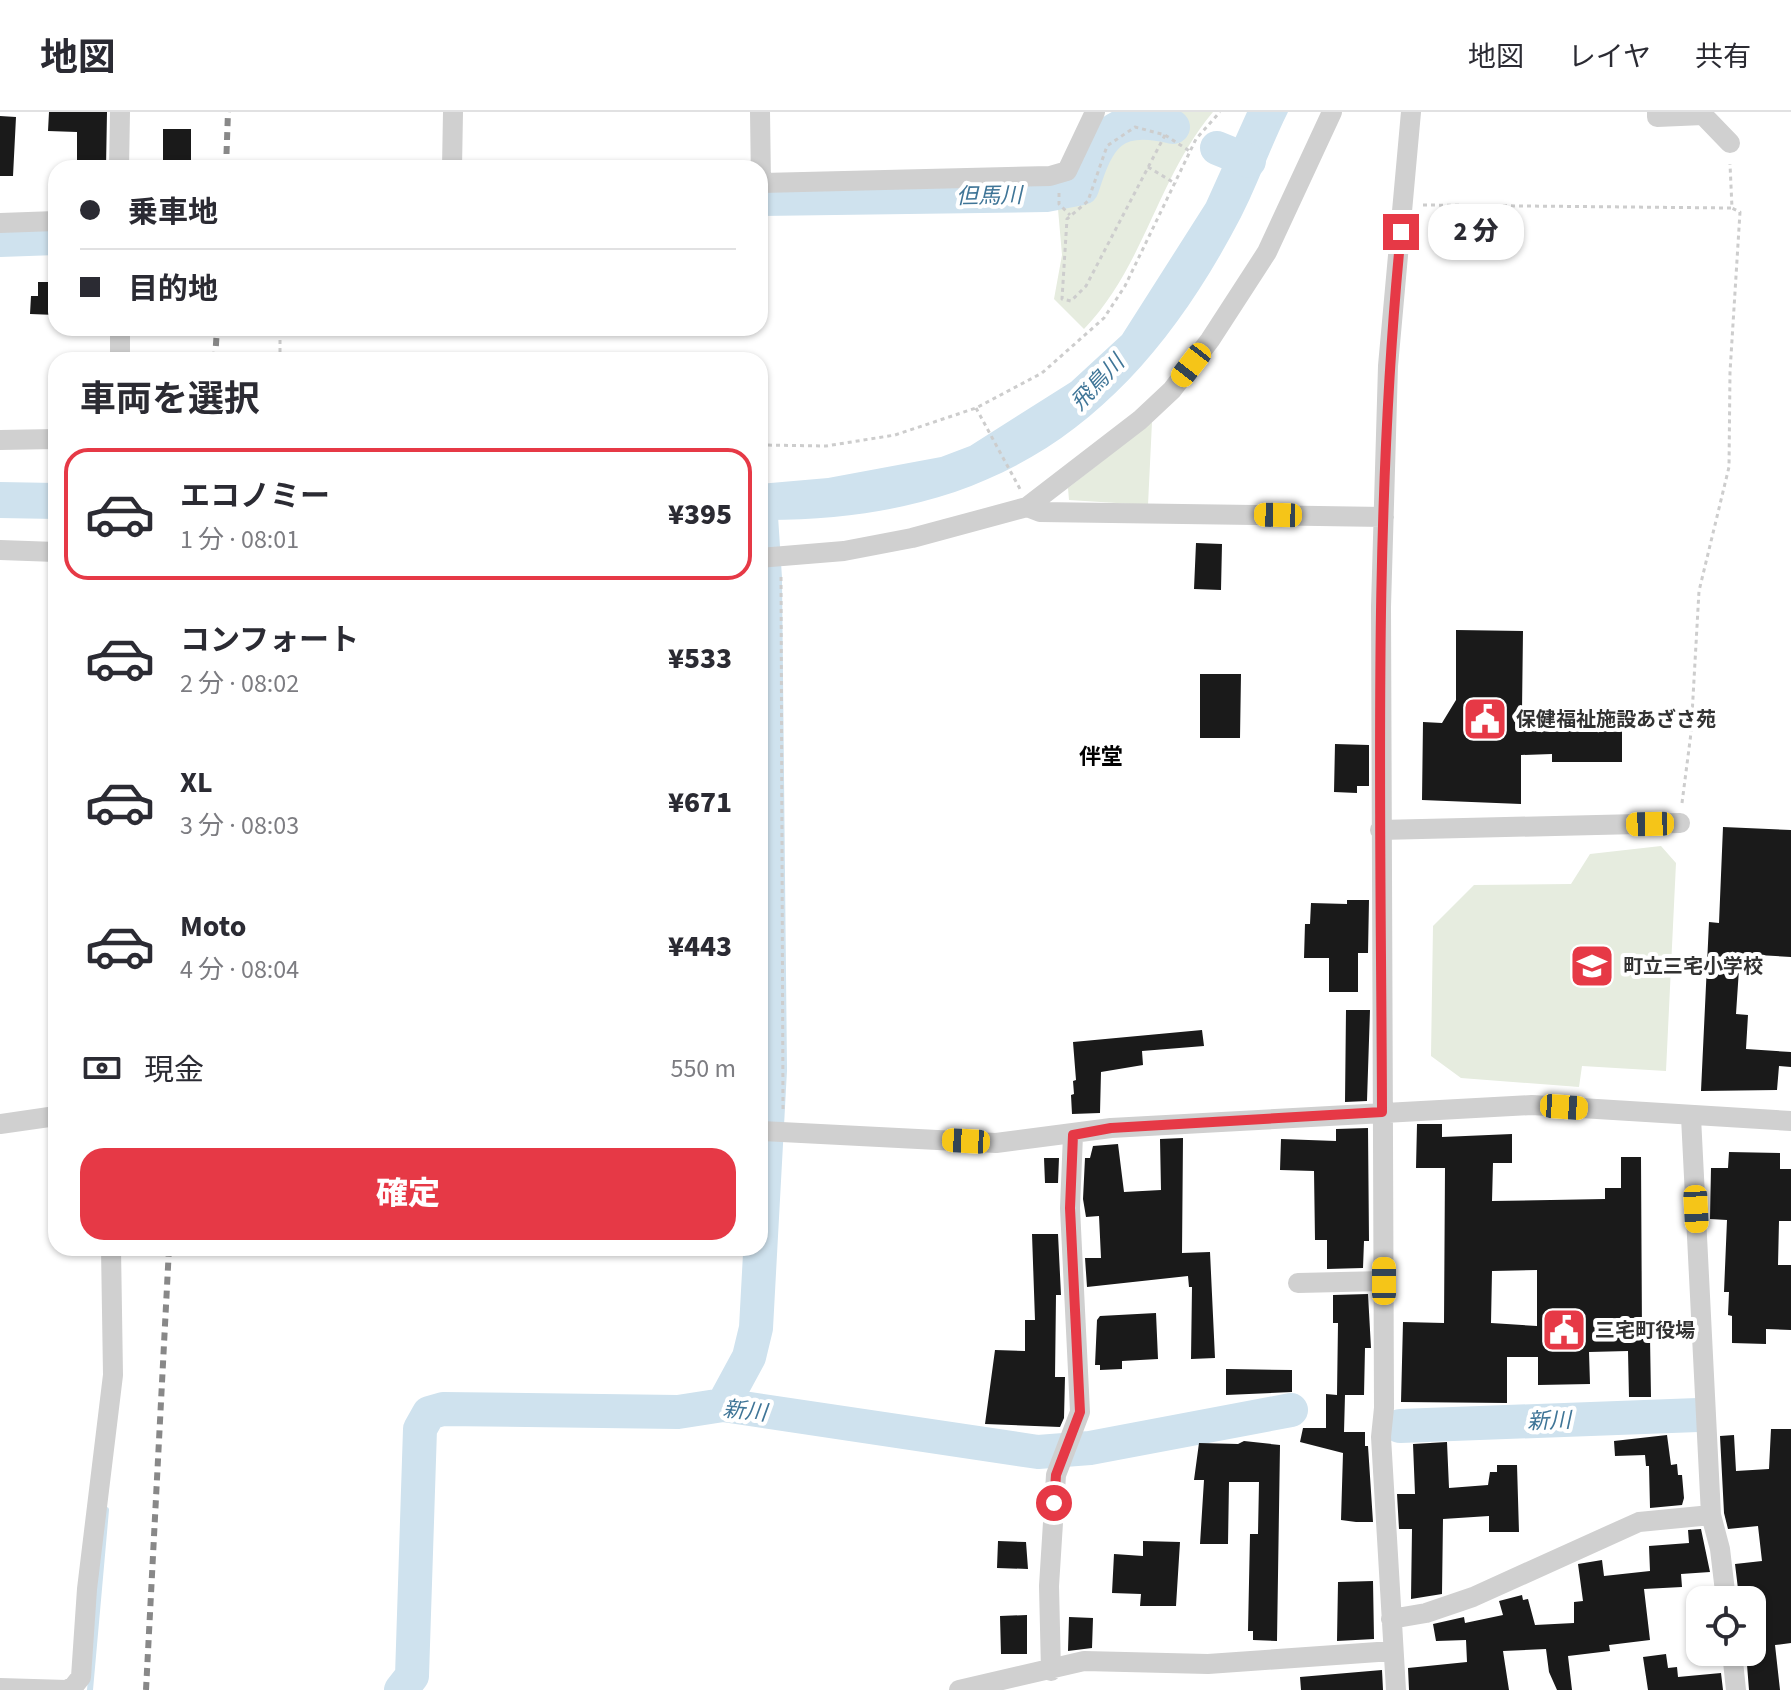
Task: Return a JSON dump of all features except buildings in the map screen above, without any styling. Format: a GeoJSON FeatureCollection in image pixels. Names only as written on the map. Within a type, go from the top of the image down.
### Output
{"type":"FeatureCollection","features":[{"type":"Feature","properties":{"kind":"street"},"geometry":{"type":"LineString","coordinates":[[119,160],[120,112]]}},
{"type":"Feature","properties":{"kind":"street"},"geometry":{"type":"LineString","coordinates":[[452,160],[453,112]]}},
{"type":"Feature","properties":{"kind":"street"},"geometry":{"type":"LineString","coordinates":[[760,112],[761,160]]}},
{"type":"Feature","properties":{"kind":"street"},"geometry":{"type":"LineString","coordinates":[[768,183],[1050,176],[1067,171],[1094,112]]}},
{"type":"Feature","properties":{"kind":"street"},"geometry":{"type":"LineString","coordinates":[[770,558],[912,538],[1023,498],[1140,420],[1181,378],[1210,340],[1267,252],[1332,112]]}},
{"type":"Feature","properties":{"kind":"street"},"geometry":{"type":"LineString","coordinates":[[1396,1690],[1381,1437],[1384,1408],[1384,1281],[1380,830],[1388,366],[1411,112]]}},
{"type":"Feature","properties":{"kind":"street"},"geometry":{"type":"LineString","coordinates":[[1657,112],[1657,117],[1703,115],[1730,143]]}},
{"type":"Feature","properties":{"kind":"street"},"geometry":{"type":"LineString","coordinates":[[0,223],[48,221]]}},
{"type":"Feature","properties":{"kind":"street"},"geometry":{"type":"LineString","coordinates":[[0,440],[48,439]]}},
{"type":"Feature","properties":{"kind":"street"},"geometry":{"type":"LineString","coordinates":[[1023,498],[1040,512],[1384,517]]}},
{"type":"Feature","properties":{"kind":"street"},"geometry":{"type":"LineString","coordinates":[[0,550],[48,552]]}},
{"type":"Feature","properties":{"kind":"street"},"geometry":{"type":"LineString","coordinates":[[1380,830],[1680,823]]}},
{"type":"Feature","properties":{"kind":"street"},"geometry":{"type":"LineString","coordinates":[[768,1132],[996,1143],[1111,1128],[1532,1105],[1791,1121]]}},
{"type":"Feature","properties":{"kind":"street"},"geometry":{"type":"LineString","coordinates":[[0,1124],[48,1117]]}},
{"type":"Feature","properties":{"kind":"street"},"geometry":{"type":"LineString","coordinates":[[1691,1117],[1711,1515],[1720,1549],[1724,1586]]}},
{"type":"Feature","properties":{"kind":"street"},"geometry":{"type":"LineString","coordinates":[[1051,1671],[1049,1586],[1056,1475],[1080,1412],[1070,1208],[1073,1135]]}},
{"type":"Feature","properties":{"kind":"street"},"geometry":{"type":"LineString","coordinates":[[0,1688],[67,1690],[81,1677],[87,1589],[113,1375],[111,1256]]}},
{"type":"Feature","properties":{"kind":"street"},"geometry":{"type":"LineString","coordinates":[[1298,1283],[1384,1281]]}},
{"type":"Feature","properties":{"kind":"street"},"geometry":{"type":"LineString","coordinates":[[1391,1619],[1426,1613],[1473,1597],[1639,1522],[1711,1515]]}},
{"type":"Feature","properties":{"kind":"street"},"geometry":{"type":"LineString","coordinates":[[959,1690],[1084,1661],[1208,1664],[1392,1651]]}},
{"type":"Feature","properties":{"kind":"street"},"geometry":{"type":"LineString","coordinates":[[1733,1666],[1736,1690]]}},
{"type":"Feature","properties":{"kind":"path"},"geometry":{"type":"LineString","coordinates":[[768,445],[826,446],[895,435],[978,410],[1042,373],[1104,318],[1125,286],[1196,139],[1220,112]]}},
{"type":"Feature","properties":{"kind":"path"},"geometry":{"type":"LineString","coordinates":[[1165,135],[1086,286],[1071,301],[1062,299],[1070,215],[1088,201],[1107,146],[1135,127],[1165,135],[1191,152]]}},
{"type":"Feature","properties":{"kind":"path"},"geometry":{"type":"LineString","coordinates":[[1730,143],[1732,208]]}},
{"type":"Feature","properties":{"kind":"path"},"geometry":{"type":"LineString","coordinates":[[1148,167],[1176,184]]}},
{"type":"Feature","properties":{"kind":"path"},"geometry":{"type":"LineString","coordinates":[[1060,173],[1059,204],[1070,215]]}},
{"type":"Feature","properties":{"kind":"path"},"geometry":{"type":"LineString","coordinates":[[1403,205],[1732,208],[1740,212],[1730,372],[1729,467],[1699,591],[1691,733],[1680,823]]}},
{"type":"Feature","properties":{"kind":"path"},"geometry":{"type":"LineString","coordinates":[[978,410],[1023,498]]}},
{"type":"Feature","properties":{"kind":"path"},"geometry":{"type":"LineString","coordinates":[[770,558],[784,1133]]}},
{"type":"Feature","properties":{"kind":"shaded area"},"geometry":{"type":"Polygon","coordinates":[[[1116,112],[1213,112],[1178,165],[1122,278],[1105,305],[1084,329],[1054,299],[1062,255],[1058,209],[1064,199],[1064,185],[1075,177],[1091,134],[1116,112]]]}},
{"type":"Feature","properties":{"kind":"shaded area"},"geometry":{"type":"Polygon","coordinates":[[[1152,422],[1148,505],[1069,500],[1068,488],[1152,422]]]}},
{"type":"Feature","properties":{"kind":"shaded area"},"geometry":{"type":"Polygon","coordinates":[[[1661,846],[1676,863],[1666,1071],[1582,1066],[1579,1087],[1461,1078],[1431,1056],[1433,926],[1474,885],[1571,884],[1590,854],[1661,846]]]}},
{"type":"Feature","properties":{"kind":"water","name":"飛鳥川"},"geometry":{"type":"Polygon","coordinates":[[[1247,112],[1288,112],[1241,217],[1199,289],[1154,352],[1104,404],[1048,446],[987,479],[919,502],[844,516],[768,520],[768,483],[828,478],[941,457],[970,446],[1071,382],[1122,335],[1206,203],[1247,112]]]}},
{"type":"Feature","properties":{"kind":"water"},"geometry":{"type":"Polygon","coordinates":[[[0,482],[48,483],[48,519],[0,518],[0,482]]]}},
{"type":"Feature","properties":{"kind":"waterway","name":"但馬川"},"geometry":{"type":"LineString","coordinates":[[768,199],[1046,195],[1082,188],[1102,142],[1122,126],[1152,123],[1173,127]]}},
{"type":"Feature","properties":{"kind":"waterway","name":"但馬川"},"geometry":{"type":"LineString","coordinates":[[1217,148],[1249,161]]}},
{"type":"Feature","properties":{"kind":"waterway","name":"但馬川"},"geometry":{"type":"LineString","coordinates":[[0,240],[48,238]]}},
{"type":"Feature","properties":{"kind":"waterway"},"geometry":{"type":"LineString","coordinates":[[768,873],[768,1107]]}},
{"type":"Feature","properties":{"kind":"waterway"},"geometry":{"type":"LineString","coordinates":[[723,1405],[749,1357],[756,1328],[760,1256]]}},
{"type":"Feature","properties":{"kind":"waterway","name":"新川"},"geometry":{"type":"LineString","coordinates":[[401,1690],[412,1676],[420,1429],[429,1413],[443,1409],[678,1412],[723,1405],[1038,1452],[1090,1448],[1291,1410]]}},
{"type":"Feature","properties":{"kind":"waterway","name":"新川"},"geometry":{"type":"LineString","coordinates":[[1400,1426],[1698,1415]]}},
{"type":"Feature","properties":{"kind":"waterway"},"geometry":{"type":"LineString","coordinates":[[90,1690],[106,1510]]}},
{"type":"Feature","properties":{"kind":"railway"},"geometry":{"type":"LineString","coordinates":[[226,160],[228,112]]}},
{"type":"Feature","properties":{"kind":"railway"},"geometry":{"type":"LineString","coordinates":[[216,336],[216,352]]}},
{"type":"Feature","properties":{"kind":"railway"},"geometry":{"type":"LineString","coordinates":[[146,1690],[169,1256]]}},
{"type":"Feature","properties":{"kind":"place","name":"保健福祉施設あざさ苑"},"geometry":{"type":"Point","coordinates":[1485,719]}},
{"type":"Feature","properties":{"kind":"place","name":"町立三宅小学校"},"geometry":{"type":"Point","coordinates":[1592,966]}},
{"type":"Feature","properties":{"kind":"place","name":"三宅町役場"},"geometry":{"type":"Point","coordinates":[1564,1330]}},
{"type":"Feature","properties":{"kind":"district","name":"伴堂"},"geometry":{"type":"Point","coordinates":[1101,756]}},
{"type":"Feature","properties":{"kind":"route"},"geometry":{"type":"LineString","coordinates":[[1054,1503],[1056,1475],[1080,1412],[1070,1208],[1073,1135],[1111,1128],[1382,1112],[1381,607],[1388,366],[1401,232]]}}]}
